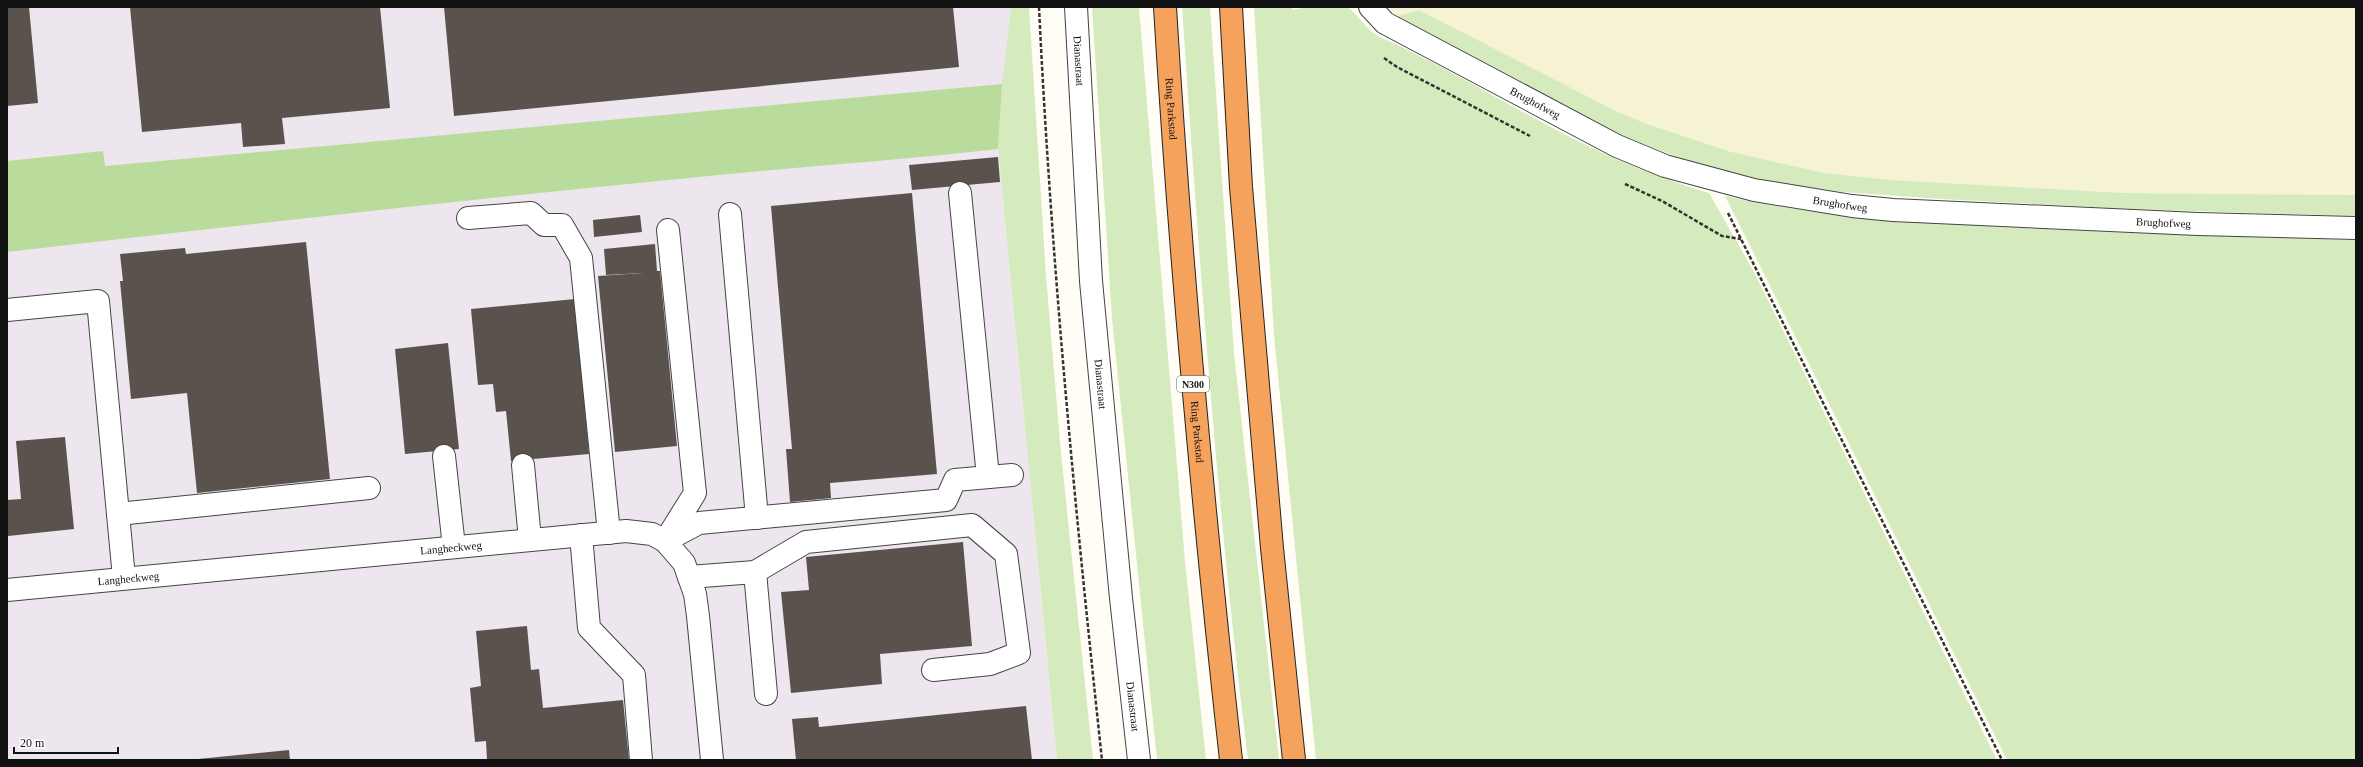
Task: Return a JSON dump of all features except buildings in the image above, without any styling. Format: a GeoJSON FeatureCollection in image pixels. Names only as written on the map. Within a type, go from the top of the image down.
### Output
{"type":"FeatureCollection","features":[{"type":"Feature","properties":{"kind":"highway","name":"Ring Parkstad"},"geometry":{"type":"LineString","coordinates":[[1165,7],[1176,196],[1208,554],[1231,760]]}},
{"type":"Feature","properties":{"kind":"highway"},"geometry":{"type":"LineString","coordinates":[[1231,7],[1241,195],[1272,548],[1294,760]]}},
{"type":"Feature","properties":{"kind":"street","name":"Dianastraat"},"geometry":{"type":"LineString","coordinates":[[1076,7],[1091,281],[1120,590],[1139,760]]}},
{"type":"Feature","properties":{"kind":"street","name":"Brughofweg"},"geometry":{"type":"LineString","coordinates":[[1370,7],[1385,23],[1617,146],[1665,166],[1754,190],[1845,205],[1893,210],[2174,223],[2356,228]]}},
{"type":"Feature","properties":{"kind":"street"},"geometry":{"type":"LineString","coordinates":[[960,193],[988,477]]}},
{"type":"Feature","properties":{"kind":"street"},"geometry":{"type":"LineString","coordinates":[[468,218],[531,213],[544,225],[562,225],[581,258],[609,533]]}},
{"type":"Feature","properties":{"kind":"street"},"geometry":{"type":"LineString","coordinates":[[730,214],[757,518]]}},
{"type":"Feature","properties":{"kind":"street"},"geometry":{"type":"LineString","coordinates":[[665,541],[695,493],[668,230]]}},
{"type":"Feature","properties":{"kind":"street"},"geometry":{"type":"LineString","coordinates":[[7,310],[98,301],[124,578]]}},
{"type":"Feature","properties":{"kind":"street"},"geometry":{"type":"LineString","coordinates":[[444,456],[454,547]]}},
{"type":"Feature","properties":{"kind":"street"},"geometry":{"type":"LineString","coordinates":[[523,465],[530,540]]}},
{"type":"Feature","properties":{"kind":"street"},"geometry":{"type":"LineString","coordinates":[[665,541],[699,523],[946,500],[955,480],[1012,475]]}},
{"type":"Feature","properties":{"kind":"street"},"geometry":{"type":"LineString","coordinates":[[118,514],[369,488]]}},
{"type":"Feature","properties":{"kind":"street"},"geometry":{"type":"LineString","coordinates":[[689,577],[755,572],[806,542],[972,525],[1006,554],[1019,653],[990,664],[933,670]]}},
{"type":"Feature","properties":{"kind":"street","name":"Langheckweg"},"geometry":{"type":"LineString","coordinates":[[7,590],[626,531],[652,534],[665,541],[684,563],[695,594],[712,760]]}},
{"type":"Feature","properties":{"kind":"street"},"geometry":{"type":"LineString","coordinates":[[581,535],[589,628],[634,675],[641,760]]}},
{"type":"Feature","properties":{"kind":"street"},"geometry":{"type":"LineString","coordinates":[[755,572],[766,694]]}},
{"type":"Feature","properties":{"kind":"path"},"geometry":{"type":"LineString","coordinates":[[1039,7],[1047,164],[1056,279],[1080,557],[1102,760]]}},
{"type":"Feature","properties":{"kind":"path"},"geometry":{"type":"LineString","coordinates":[[1741,239],[2002,760]]}},
{"type":"Feature","properties":{"kind":"shaded area"},"geometry":{"type":"Polygon","coordinates":[[[7,7],[1011,7],[998,149],[1057,760],[7,760],[7,7]]]}},
{"type":"Feature","properties":{"kind":"shaded area"},"geometry":{"type":"Polygon","coordinates":[[[1389,7],[2356,7],[2356,195],[2124,193],[1891,180],[1824,173],[1728,151],[1682,138],[1614,110],[1419,10],[1397,16],[1389,7]]]}},
{"type":"Feature","properties":{"kind":"green space"},"geometry":{"type":"Polygon","coordinates":[[[1319,6],[1346,7],[1350,9],[1370,30],[1380,37],[1450,72],[1564,134],[1635,167],[1709,193],[1754,272],[1997,760],[1316,760],[1274,335],[1254,7],[1293,7],[1292,10],[1319,6]]]}},
{"type":"Feature","properties":{"kind":"green space"},"geometry":{"type":"Polygon","coordinates":[[[1011,7],[1029,7],[1046,276],[1061,453],[1093,760],[1057,760],[998,149],[1002,84],[1011,7]]]}},
{"type":"Feature","properties":{"kind":"green space"},"geometry":{"type":"Polygon","coordinates":[[[1092,7],[1139,7],[1185,561],[1206,760],[1157,760],[1112,319],[1092,7]]]}},
{"type":"Feature","properties":{"kind":"green space"},"geometry":{"type":"Polygon","coordinates":[[[1182,7],[1210,7],[1234,353],[1279,760],[1248,760],[1218,478],[1202,290],[1182,7]]]}},
{"type":"Feature","properties":{"kind":"green space"},"geometry":{"type":"Polygon","coordinates":[[[1419,10],[1614,110],[1647,124],[1728,151],[1824,173],[1891,180],[2124,193],[2356,195],[2356,216],[2129,209],[1941,199],[1843,192],[1770,182],[1687,161],[1606,129],[1397,16],[1419,10]]]}},
{"type":"Feature","properties":{"kind":"green space"},"geometry":{"type":"Polygon","coordinates":[[[1002,84],[998,149],[518,195],[7,252],[7,161],[103,151],[105,166],[1002,84]]]}},
{"type":"Feature","properties":{"kind":"green space"},"geometry":{"type":"Polygon","coordinates":[[[1725,196],[1830,214],[1935,223],[2137,233],[2356,240],[2356,760],[2007,760],[1725,196]]]}}]}
